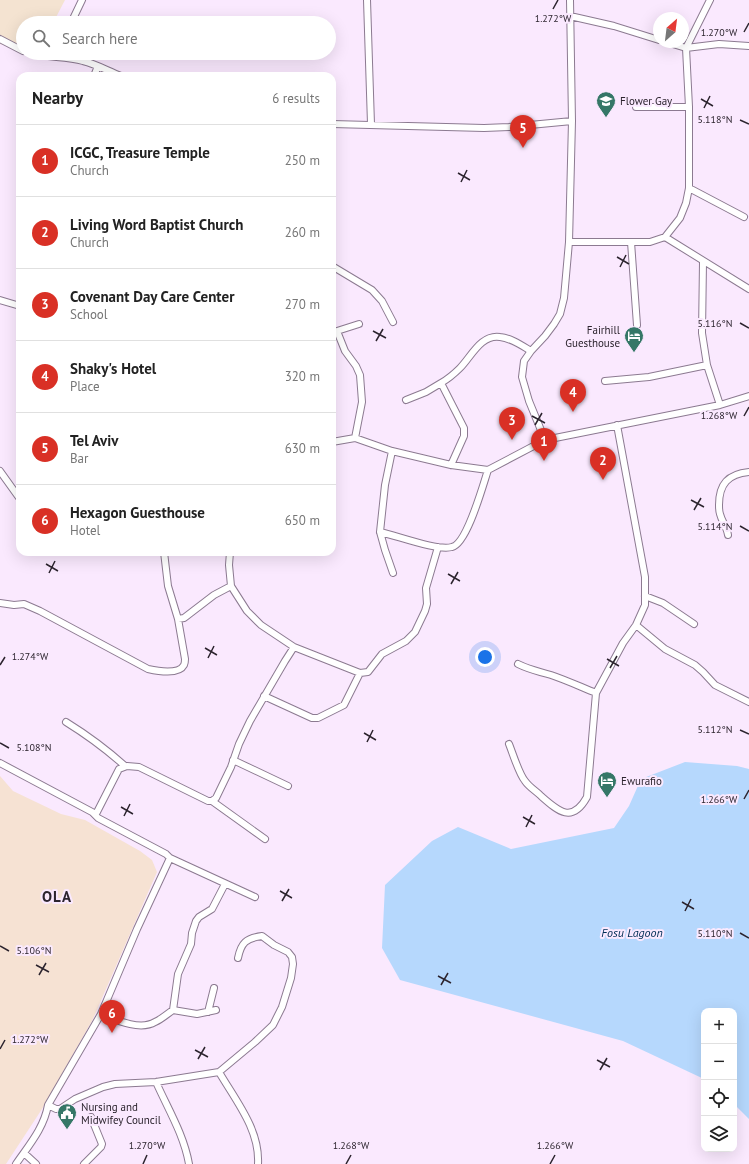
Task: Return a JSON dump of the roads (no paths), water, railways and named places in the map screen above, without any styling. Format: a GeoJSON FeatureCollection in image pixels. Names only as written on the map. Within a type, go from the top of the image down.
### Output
{"type":"FeatureCollection","features":[{"type":"Feature","properties":{"kind":"street"},"geometry":{"type":"LineString","coordinates":[[74,16],[82,0]]}},
{"type":"Feature","properties":{"kind":"street"},"geometry":{"type":"LineString","coordinates":[[367,0],[371,124]]}},
{"type":"Feature","properties":{"kind":"street"},"geometry":{"type":"LineString","coordinates":[[545,440],[529,401],[522,377],[524,361],[545,336],[560,314],[564,298],[569,242],[572,121],[570,0]]}},
{"type":"Feature","properties":{"kind":"street"},"geometry":{"type":"LineString","coordinates":[[689,42],[710,0]]}},
{"type":"Feature","properties":{"kind":"street"},"geometry":{"type":"LineString","coordinates":[[570,16],[614,26],[653,38]]}},
{"type":"Feature","properties":{"kind":"street"},"geometry":{"type":"LineString","coordinates":[[0,39],[16,47]]}},
{"type":"Feature","properties":{"kind":"street"},"geometry":{"type":"LineString","coordinates":[[689,48],[719,44],[749,46]]}},
{"type":"Feature","properties":{"kind":"street"},"geometry":{"type":"LineString","coordinates":[[569,242],[650,242],[665,238],[680,218],[686,203],[689,188],[686,48]]}},
{"type":"Feature","properties":{"kind":"street"},"geometry":{"type":"LineString","coordinates":[[79,60],[112,72]]}},
{"type":"Feature","properties":{"kind":"street"},"geometry":{"type":"LineString","coordinates":[[96,72],[98,66]]}},
{"type":"Feature","properties":{"kind":"street"},"geometry":{"type":"LineString","coordinates":[[636,107],[688,107]]}},
{"type":"Feature","properties":{"kind":"street"},"geometry":{"type":"LineString","coordinates":[[336,124],[484,128],[572,121]]}},
{"type":"Feature","properties":{"kind":"street"},"geometry":{"type":"LineString","coordinates":[[689,188],[744,217]]}},
{"type":"Feature","properties":{"kind":"street"},"geometry":{"type":"LineString","coordinates":[[665,238],[749,289]]}},
{"type":"Feature","properties":{"kind":"street"},"geometry":{"type":"LineString","coordinates":[[631,242],[638,325]]}},
{"type":"Feature","properties":{"kind":"street"},"geometry":{"type":"LineString","coordinates":[[703,262],[702,333],[707,365],[720,405]]}},
{"type":"Feature","properties":{"kind":"street"},"geometry":{"type":"LineString","coordinates":[[336,268],[372,290],[382,301],[393,322]]}},
{"type":"Feature","properties":{"kind":"street"},"geometry":{"type":"LineString","coordinates":[[0,300],[16,305]]}},
{"type":"Feature","properties":{"kind":"street"},"geometry":{"type":"LineString","coordinates":[[336,332],[359,324]]}},
{"type":"Feature","properties":{"kind":"street"},"geometry":{"type":"LineString","coordinates":[[336,334],[360,375],[362,402],[355,438]]}},
{"type":"Feature","properties":{"kind":"street"},"geometry":{"type":"LineString","coordinates":[[406,400],[426,392],[462,367],[480,344],[492,337],[500,337],[516,341],[531,351]]}},
{"type":"Feature","properties":{"kind":"street"},"geometry":{"type":"LineString","coordinates":[[605,381],[649,377],[707,365]]}},
{"type":"Feature","properties":{"kind":"street"},"geometry":{"type":"LineString","coordinates":[[440,383],[464,428],[464,436],[451,465]]}},
{"type":"Feature","properties":{"kind":"street"},"geometry":{"type":"LineString","coordinates":[[336,441],[355,438],[392,451],[451,465],[488,470],[545,440],[720,405],[749,396]]}},
{"type":"Feature","properties":{"kind":"street"},"geometry":{"type":"LineString","coordinates":[[509,744],[524,781],[556,810],[564,813],[582,806],[587,797],[596,693],[623,643],[636,626],[645,605],[646,596],[645,577],[617,426]]}},
{"type":"Feature","properties":{"kind":"street"},"geometry":{"type":"LineString","coordinates":[[392,451],[385,486],[380,532],[393,573]]}},
{"type":"Feature","properties":{"kind":"street"},"geometry":{"type":"LineString","coordinates":[[0,470],[16,493]]}},
{"type":"Feature","properties":{"kind":"street"},"geometry":{"type":"LineString","coordinates":[[380,532],[438,548],[454,547],[468,528],[488,470]]}},
{"type":"Feature","properties":{"kind":"street"},"geometry":{"type":"LineString","coordinates":[[728,535],[719,510],[720,493],[723,485],[731,477],[749,472]]}},
{"type":"Feature","properties":{"kind":"street"},"geometry":{"type":"LineString","coordinates":[[230,556],[231,586],[247,611],[261,625],[294,647],[360,673],[368,672],[382,654],[406,641],[416,632],[427,604],[426,588],[438,548]]}},
{"type":"Feature","properties":{"kind":"street"},"geometry":{"type":"LineString","coordinates":[[0,603],[14,605],[24,604],[40,611],[148,669],[172,671],[180,669],[184,665],[185,659],[178,619],[168,586],[164,556]]}},
{"type":"Feature","properties":{"kind":"street"},"geometry":{"type":"LineString","coordinates":[[178,619],[184,618],[214,595],[231,586]]}},
{"type":"Feature","properties":{"kind":"street"},"geometry":{"type":"LineString","coordinates":[[646,596],[663,603],[694,624]]}},
{"type":"Feature","properties":{"kind":"street"},"geometry":{"type":"LineString","coordinates":[[636,626],[669,652],[695,665],[704,672],[715,685],[749,702]]}},
{"type":"Feature","properties":{"kind":"street"},"geometry":{"type":"LineString","coordinates":[[212,801],[216,798],[244,733],[264,696],[294,647]]}},
{"type":"Feature","properties":{"kind":"street"},"geometry":{"type":"LineString","coordinates":[[518,664],[529,670],[545,673],[596,693]]}},
{"type":"Feature","properties":{"kind":"street"},"geometry":{"type":"LineString","coordinates":[[264,696],[312,718],[318,718],[344,705],[360,673]]}},
{"type":"Feature","properties":{"kind":"street"},"geometry":{"type":"LineString","coordinates":[[66,722],[100,744],[124,766],[139,767],[208,801],[212,801],[265,839]]}},
{"type":"Feature","properties":{"kind":"street"},"geometry":{"type":"LineString","coordinates":[[233,760],[288,786]]}},
{"type":"Feature","properties":{"kind":"street"},"geometry":{"type":"LineString","coordinates":[[0,763],[92,812],[98,818],[166,854],[170,858],[255,897]]}},
{"type":"Feature","properties":{"kind":"street"},"geometry":{"type":"LineString","coordinates":[[92,812],[96,814],[119,770],[124,766]]}},
{"type":"Feature","properties":{"kind":"street"},"geometry":{"type":"LineString","coordinates":[[16,1164],[44,1122],[48,1105],[101,1014],[137,929],[170,858]]}},
{"type":"Feature","properties":{"kind":"street"},"geometry":{"type":"LineString","coordinates":[[173,1010],[178,974],[192,944],[192,933],[196,921],[199,917],[212,909],[225,884]]}},
{"type":"Feature","properties":{"kind":"street"},"geometry":{"type":"LineString","coordinates":[[48,1105],[56,1109],[60,1109],[80,1097],[103,1087],[115,1084],[156,1082],[219,1072],[273,1025],[282,1007],[291,978],[293,964],[292,957],[288,952],[274,945],[262,936],[252,937],[246,941],[240,949],[238,958]]}},
{"type":"Feature","properties":{"kind":"street"},"geometry":{"type":"LineString","coordinates":[[208,1012],[214,988]]}},
{"type":"Feature","properties":{"kind":"street"},"geometry":{"type":"LineString","coordinates":[[101,1014],[143,1026],[155,1023],[173,1010],[196,1014],[216,1010]]}},
{"type":"Feature","properties":{"kind":"street"},"geometry":{"type":"LineString","coordinates":[[219,1072],[251,1126],[259,1153],[258,1164]]}},
{"type":"Feature","properties":{"kind":"street"},"geometry":{"type":"LineString","coordinates":[[156,1082],[179,1130],[187,1150],[189,1164]]}},
{"type":"Feature","properties":{"kind":"street"},"geometry":{"type":"LineString","coordinates":[[84,1164],[101,1147],[102,1144],[91,1117]]}},
{"type":"Feature","properties":{"kind":"street"},"geometry":{"type":"LineString","coordinates":[[24,1153],[36,1164]]}},
{"type":"Feature","properties":{"kind":"water","name":"Fosu Lagoon"},"geometry":{"type":"Polygon","coordinates":[[[685,762],[737,766],[749,769],[749,1119],[737,1107],[737,1008],[701,1008],[701,1078],[623,1041],[400,980],[382,948],[385,885],[432,841],[458,827],[511,849],[614,828],[629,806],[641,779],[685,762]]]}},
{"type":"Feature","properties":{"kind":"place","name":"Flower Gay"},"geometry":{"type":"Point","coordinates":[606,118]}},
{"type":"Feature","properties":{"kind":"place","name":"Tel Aviv"},"geometry":{"type":"Point","coordinates":[523,148]}},
{"type":"Feature","properties":{"kind":"place","name":"Fairhill Guesthouse"},"geometry":{"type":"Point","coordinates":[634,353]}},
{"type":"Feature","properties":{"kind":"place","name":"Shaky's Hotel"},"geometry":{"type":"Point","coordinates":[573,412]}},
{"type":"Feature","properties":{"kind":"place","name":"Covenant Day Care Center"},"geometry":{"type":"Point","coordinates":[512,440]}},
{"type":"Feature","properties":{"kind":"place","name":"ICGC, Treasure Temple"},"geometry":{"type":"Point","coordinates":[544,461]}},
{"type":"Feature","properties":{"kind":"place","name":"Living Word Baptist Church"},"geometry":{"type":"Point","coordinates":[603,480]}},
{"type":"Feature","properties":{"kind":"place","name":"Ewurafio"},"geometry":{"type":"Point","coordinates":[607,798]}},
{"type":"Feature","properties":{"kind":"place","name":"Hexagon Guesthouse"},"geometry":{"type":"Point","coordinates":[112,1033]}},
{"type":"Feature","properties":{"kind":"place","name":"Nursing and Midwifey Council"},"geometry":{"type":"Point","coordinates":[67,1130]}},
{"type":"Feature","properties":{"kind":"district","name":"OLA"},"geometry":{"type":"Point","coordinates":[57,897]}}]}
